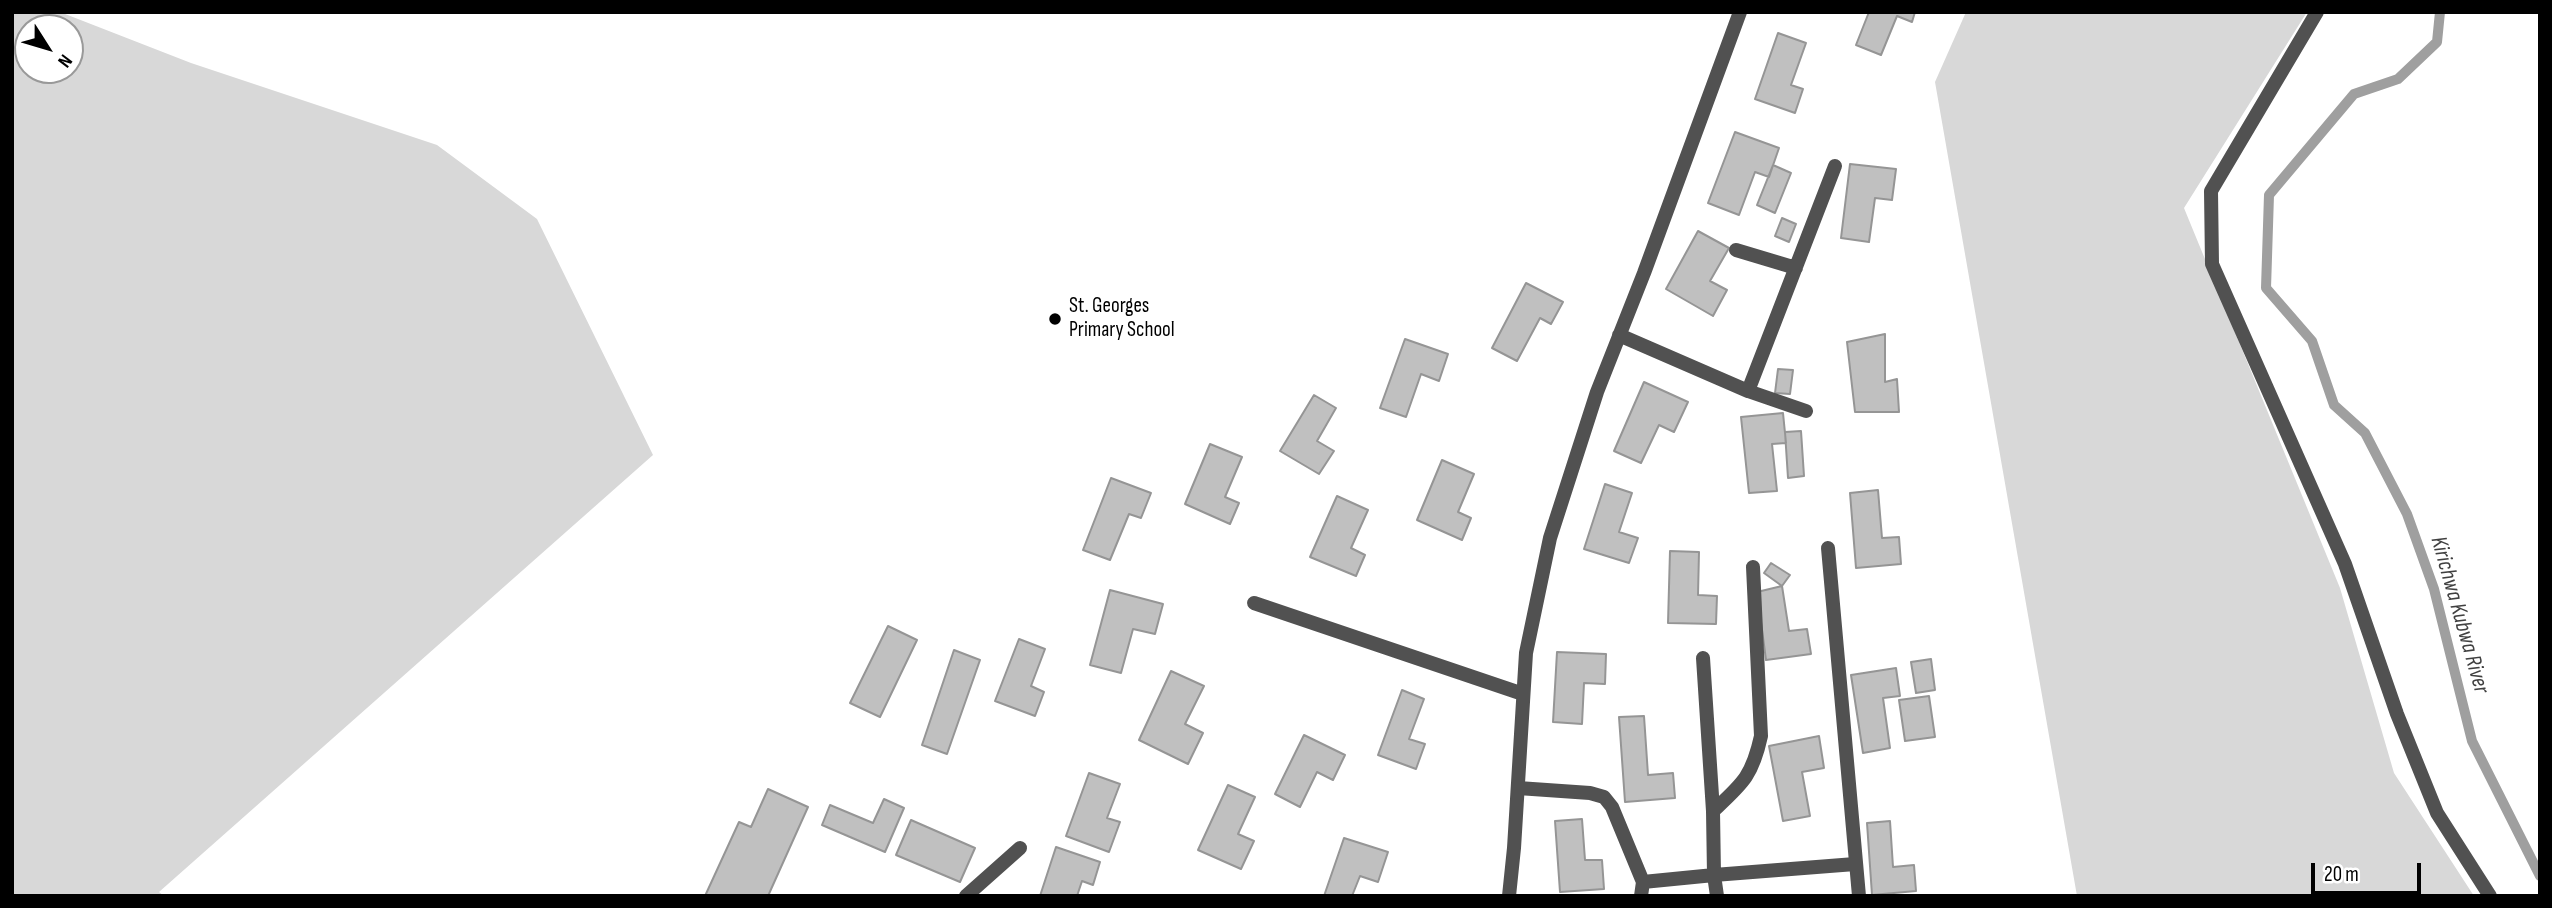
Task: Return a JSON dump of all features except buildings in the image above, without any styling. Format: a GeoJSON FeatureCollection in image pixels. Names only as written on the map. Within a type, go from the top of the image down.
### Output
{"type":"FeatureCollection","features":[{"type":"Feature","properties":{"kind":"street"},"geometry":{"type":"LineString","coordinates":[[1509,896],[1525,653],[1550,538],[1597,392],[1740,12]]}},
{"type":"Feature","properties":{"kind":"street"},"geometry":{"type":"LineString","coordinates":[[2317,12],[2211,191],[2212,264],[2345,564],[2397,714],[2437,813],[2490,896]]}},
{"type":"Feature","properties":{"kind":"street"},"geometry":{"type":"LineString","coordinates":[[1748,391],[1835,166]]}},
{"type":"Feature","properties":{"kind":"street"},"geometry":{"type":"LineString","coordinates":[[1736,250],[1796,268]]}},
{"type":"Feature","properties":{"kind":"street"},"geometry":{"type":"LineString","coordinates":[[1619,335],[1748,391],[1806,411]]}},
{"type":"Feature","properties":{"kind":"street"},"geometry":{"type":"LineString","coordinates":[[1828,548],[1859,896]]}},
{"type":"Feature","properties":{"kind":"street"},"geometry":{"type":"LineString","coordinates":[[1713,811],[1746,780],[1757,756],[1760,736],[1753,567]]}},
{"type":"Feature","properties":{"kind":"street"},"geometry":{"type":"LineString","coordinates":[[1254,603],[1523,694]]}},
{"type":"Feature","properties":{"kind":"street"},"geometry":{"type":"LineString","coordinates":[[1703,658],[1717,896]]}},
{"type":"Feature","properties":{"kind":"street"},"geometry":{"type":"LineString","coordinates":[[1518,788],[1590,793],[1604,797],[1612,807],[1642,889],[1714,875],[1855,864]]}},
{"type":"Feature","properties":{"kind":"street"},"geometry":{"type":"LineString","coordinates":[[966,896],[1020,848]]}},
{"type":"Feature","properties":{"kind":"shaded area"},"geometry":{"type":"Polygon","coordinates":[[[12,12],[65,14],[14,14],[14,84],[84,84],[84,21],[191,63],[437,145],[537,219],[653,455],[159,892],[164,896],[12,896],[12,12]]]}},
{"type":"Feature","properties":{"kind":"shaded area"},"geometry":{"type":"Polygon","coordinates":[[[1966,12],[2307,12],[2184,208],[2340,588],[2394,773],[2474,896],[2077,896],[1935,82],[1966,12]]]}},
{"type":"Feature","properties":{"kind":"waterway","name":"Kirichwa Kubwa River"},"geometry":{"type":"LineString","coordinates":[[2440,12],[2437,42],[2398,79],[2354,94],[2269,195],[2266,288],[2312,341],[2334,405],[2365,433],[2407,514],[2434,589],[2472,741],[2540,876]]}},
{"type":"Feature","properties":{"kind":"place","name":"St. Georges Primary School"},"geometry":{"type":"Point","coordinates":[1055,319]}}]}
